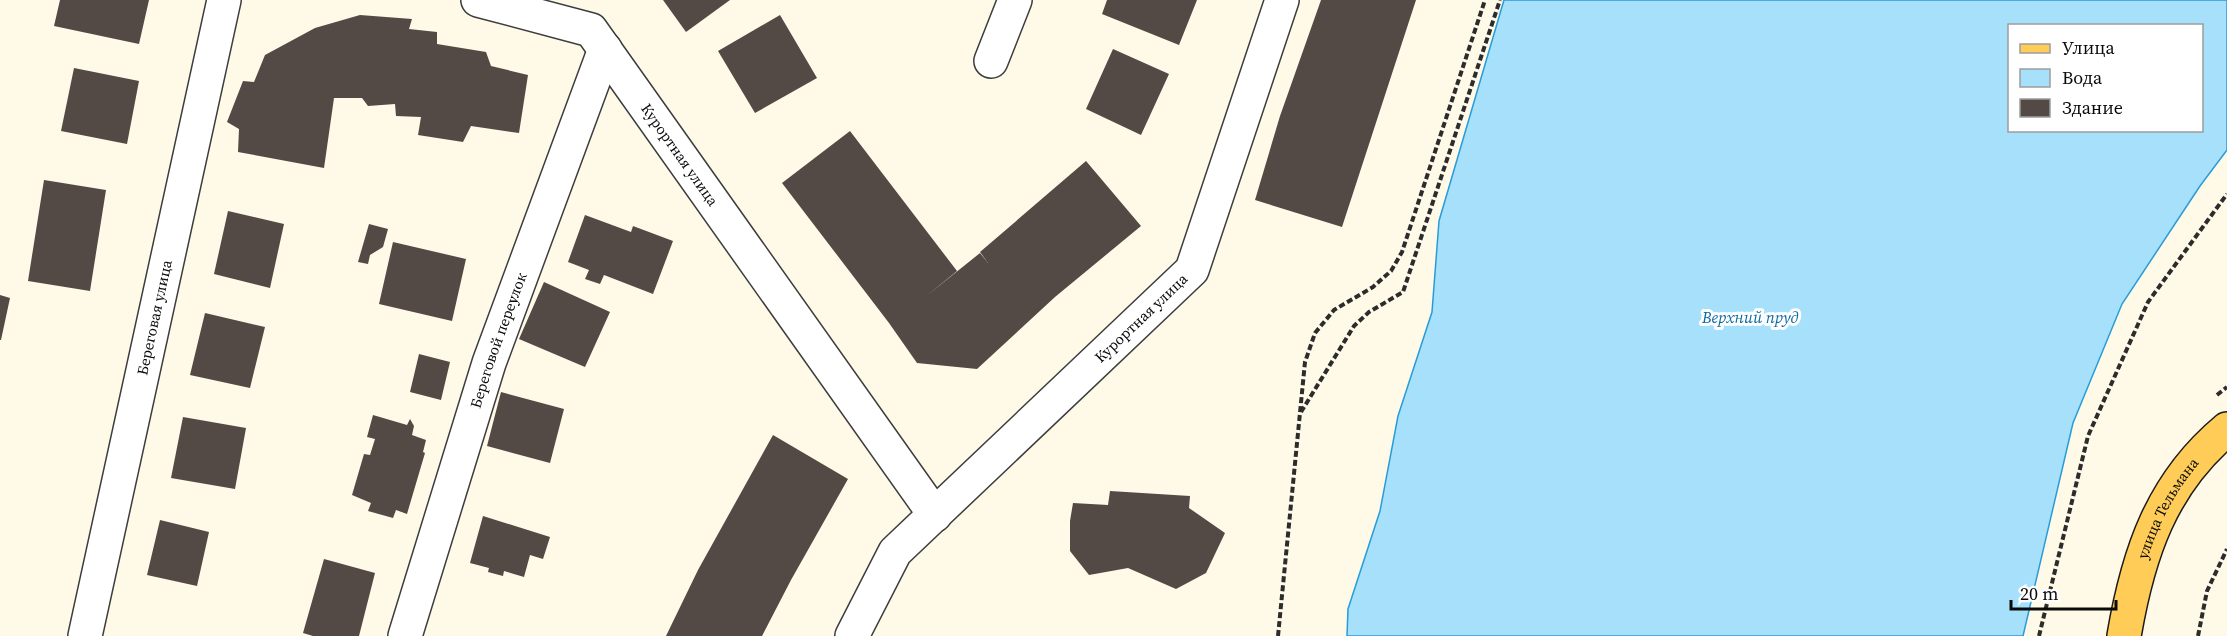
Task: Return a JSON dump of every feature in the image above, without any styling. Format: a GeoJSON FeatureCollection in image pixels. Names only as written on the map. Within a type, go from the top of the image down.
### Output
{"type":"FeatureCollection","features":[{"type":"Feature","properties":{"kind":"main road","name":"улица Тельмана"},"geometry":{"type":"LineString","coordinates":[[2124,636],[2141,557],[2167,498],[2190,466],[2227,429]]}},
{"type":"Feature","properties":{"kind":"street","name":"Береговая улица"},"geometry":{"type":"LineString","coordinates":[[85,636],[224,0]]}},
{"type":"Feature","properties":{"kind":"street"},"geometry":{"type":"LineString","coordinates":[[478,0],[598,40]]}},
{"type":"Feature","properties":{"kind":"street"},"geometry":{"type":"LineString","coordinates":[[991,61],[1015,0]]}},
{"type":"Feature","properties":{"kind":"street","name":"Курортная улица"},"geometry":{"type":"LineString","coordinates":[[852,636],[896,552],[1192,270],[1282,0]]}},
{"type":"Feature","properties":{"kind":"street","name":"Курортная улица"},"geometry":{"type":"LineString","coordinates":[[598,40],[935,515]]}},
{"type":"Feature","properties":{"kind":"street","name":"Береговой переулок"},"geometry":{"type":"LineString","coordinates":[[405,636],[489,363],[598,40]]}},
{"type":"Feature","properties":{"kind":"path"},"geometry":{"type":"LineString","coordinates":[[1278,636],[1305,362],[1315,333],[1334,310],[1373,287],[1391,271],[1402,252],[1485,0]]}},
{"type":"Feature","properties":{"kind":"path"},"geometry":{"type":"LineString","coordinates":[[1301,413],[1354,326],[1369,312],[1403,292],[1500,0]]}},
{"type":"Feature","properties":{"kind":"path"},"geometry":{"type":"LineString","coordinates":[[2039,636],[2088,436],[2148,302],[2227,195]]}},
{"type":"Feature","properties":{"kind":"path"},"geometry":{"type":"LineString","coordinates":[[2198,636],[2207,591],[2227,549]]}},
{"type":"Feature","properties":{"kind":"water","name":"Верхний пруд"},"geometry":{"type":"Polygon","coordinates":[[[1504,0],[2227,0],[2227,150],[2200,186],[2122,304],[2073,423],[2023,636],[1347,636],[1348,609],[1380,511],[1398,416],[1432,312],[1439,221],[1504,0]]]}},
{"type":"Feature","properties":{"kind":"building"},"geometry":{"type":"Polygon","coordinates":[[[60,0],[149,0],[139,44],[54,26],[60,0]]]}},
{"type":"Feature","properties":{"kind":"building"},"geometry":{"type":"Polygon","coordinates":[[[663,0],[730,0],[686,32],[663,0]]]}},
{"type":"Feature","properties":{"kind":"building"},"geometry":{"type":"Polygon","coordinates":[[[1107,0],[1197,0],[1179,45],[1102,14],[1107,0]]]}},
{"type":"Feature","properties":{"kind":"building"},"geometry":{"type":"Polygon","coordinates":[[[1321,0],[1416,0],[1342,227],[1255,200],[1280,116],[1321,0]]]}},
{"type":"Feature","properties":{"kind":"building"},"geometry":{"type":"Polygon","coordinates":[[[360,15],[412,19],[409,29],[437,32],[437,44],[486,52],[491,66],[528,75],[519,133],[471,126],[463,142],[418,135],[421,117],[396,116],[395,104],[368,106],[362,98],[334,98],[324,168],[238,152],[239,129],[227,122],[243,81],[254,82],[265,55],[315,28],[360,15]]]}},
{"type":"Feature","properties":{"kind":"building"},"geometry":{"type":"Polygon","coordinates":[[[780,15],[817,78],[755,113],[718,51],[780,15]]]}},
{"type":"Feature","properties":{"kind":"building"},"geometry":{"type":"Polygon","coordinates":[[[1113,49],[1169,74],[1141,135],[1086,109],[1113,49]]]}},
{"type":"Feature","properties":{"kind":"building"},"geometry":{"type":"Polygon","coordinates":[[[74,68],[139,81],[127,144],[61,131],[74,68]]]}},
{"type":"Feature","properties":{"kind":"building"},"geometry":{"type":"Polygon","coordinates":[[[850,131],[957,271],[924,298],[980,253],[988,263],[980,252],[1086,161],[1141,226],[1055,297],[977,369],[917,363],[782,183],[850,131]]]}},
{"type":"Feature","properties":{"kind":"building"},"geometry":{"type":"Polygon","coordinates":[[[44,180],[106,190],[90,291],[28,281],[44,180]]]}},
{"type":"Feature","properties":{"kind":"building"},"geometry":{"type":"Polygon","coordinates":[[[228,211],[284,224],[270,288],[214,274],[228,211]]]}},
{"type":"Feature","properties":{"kind":"building"},"geometry":{"type":"Polygon","coordinates":[[[585,215],[631,232],[633,226],[673,241],[653,294],[604,275],[600,284],[585,279],[589,270],[568,262],[585,215]]]}},
{"type":"Feature","properties":{"kind":"building"},"geometry":{"type":"Polygon","coordinates":[[[369,224],[388,229],[383,247],[370,255],[368,264],[358,262],[369,224]]]}},
{"type":"Feature","properties":{"kind":"building"},"geometry":{"type":"Polygon","coordinates":[[[393,242],[466,259],[452,321],[379,304],[393,242]]]}},
{"type":"Feature","properties":{"kind":"building"},"geometry":{"type":"Polygon","coordinates":[[[544,282],[610,312],[585,367],[519,339],[544,282]]]}},
{"type":"Feature","properties":{"kind":"building"},"geometry":{"type":"Polygon","coordinates":[[[0,295],[10,298],[1,340],[0,340],[0,295]]]}},
{"type":"Feature","properties":{"kind":"building"},"geometry":{"type":"Polygon","coordinates":[[[205,313],[265,327],[250,388],[190,375],[205,313]]]}},
{"type":"Feature","properties":{"kind":"building"},"geometry":{"type":"Polygon","coordinates":[[[419,354],[450,362],[441,400],[410,392],[419,354]]]}},
{"type":"Feature","properties":{"kind":"building"},"geometry":{"type":"Polygon","coordinates":[[[501,392],[564,409],[550,463],[487,446],[501,392]]]}},
{"type":"Feature","properties":{"kind":"building"},"geometry":{"type":"Polygon","coordinates":[[[373,415],[407,425],[410,419],[414,426],[412,435],[426,440],[423,452],[425,453],[407,514],[396,510],[393,518],[368,511],[371,503],[352,495],[364,454],[370,455],[375,439],[367,437],[373,415]]]}},
{"type":"Feature","properties":{"kind":"building"},"geometry":{"type":"Polygon","coordinates":[[[183,417],[246,428],[235,489],[171,478],[183,417]]]}},
{"type":"Feature","properties":{"kind":"building"},"geometry":{"type":"Polygon","coordinates":[[[773,435],[848,479],[762,636],[666,636],[698,570],[773,435]]]}},
{"type":"Feature","properties":{"kind":"building"},"geometry":{"type":"Polygon","coordinates":[[[1110,491],[1190,496],[1189,508],[1225,533],[1206,573],[1176,589],[1128,568],[1089,575],[1070,551],[1070,521],[1073,503],[1108,505],[1110,491]]]}},
{"type":"Feature","properties":{"kind":"building"},"geometry":{"type":"Polygon","coordinates":[[[483,516],[550,537],[543,559],[530,555],[524,577],[504,571],[503,576],[488,572],[489,568],[470,563],[483,516]]]}},
{"type":"Feature","properties":{"kind":"building"},"geometry":{"type":"Polygon","coordinates":[[[160,520],[209,532],[197,586],[147,575],[160,520]]]}},
{"type":"Feature","properties":{"kind":"building"},"geometry":{"type":"Polygon","coordinates":[[[324,559],[375,573],[359,636],[313,636],[303,633],[324,559]]]}}]}
